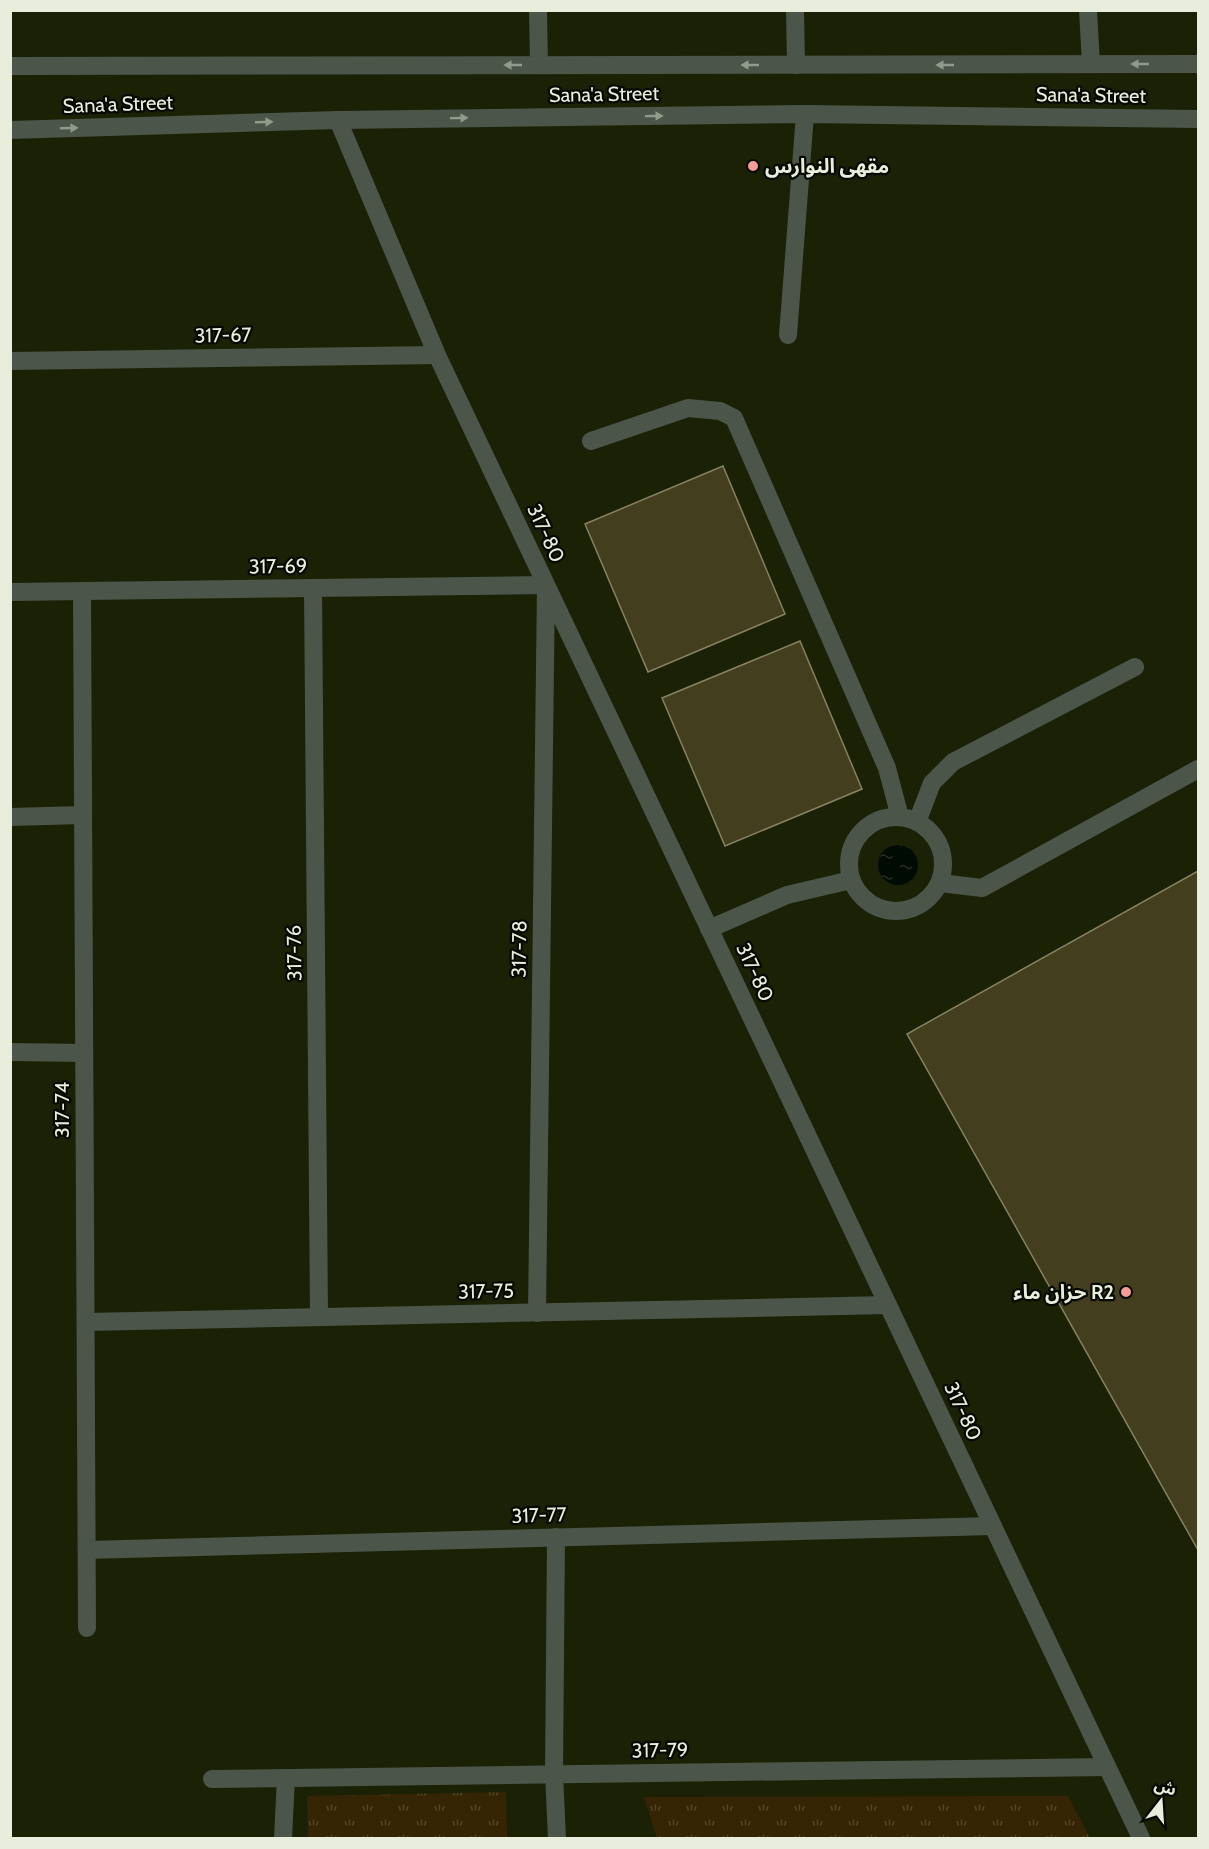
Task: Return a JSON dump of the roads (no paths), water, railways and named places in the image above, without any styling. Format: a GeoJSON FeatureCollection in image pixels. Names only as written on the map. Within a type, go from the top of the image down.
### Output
{"type":"FeatureCollection","features":[{"type":"Feature","properties":{"kind":"street"},"geometry":{"type":"LineString","coordinates":[[538,10],[539,65]]}},
{"type":"Feature","properties":{"kind":"street"},"geometry":{"type":"LineString","coordinates":[[795,10],[796,65]]}},
{"type":"Feature","properties":{"kind":"street"},"geometry":{"type":"LineString","coordinates":[[1088,10],[1091,64]]}},
{"type":"Feature","properties":{"kind":"street","name":"Sana'a Street"},"geometry":{"type":"LineString","coordinates":[[10,66],[1198,64]]}},
{"type":"Feature","properties":{"kind":"street"},"geometry":{"type":"LineString","coordinates":[[788,335],[805,114]]}},
{"type":"Feature","properties":{"kind":"street","name":"Sana'a Street"},"geometry":{"type":"LineString","coordinates":[[10,130],[338,120],[805,114],[1198,119]]}},
{"type":"Feature","properties":{"kind":"street","name":"317-80"},"geometry":{"type":"LineString","coordinates":[[338,120],[437,355],[1141,1839]]}},
{"type":"Feature","properties":{"kind":"street","name":"317-67"},"geometry":{"type":"LineString","coordinates":[[10,361],[437,355]]}},
{"type":"Feature","properties":{"kind":"street"},"geometry":{"type":"LineString","coordinates":[[591,441],[688,408],[720,411],[734,418],[909,819],[935,837],[943,860],[940,883],[922,905],[895,913],[868,903],[851,880],[849,857],[858,836],[877,821],[909,819]]}},
{"type":"Feature","properties":{"kind":"street","name":"317-69"},"geometry":{"type":"LineString","coordinates":[[10,592],[546,585]]}},
{"type":"Feature","properties":{"kind":"street","name":"317-78"},"geometry":{"type":"LineString","coordinates":[[537,1312],[546,585]]}},
{"type":"Feature","properties":{"kind":"street","name":"317-76"},"geometry":{"type":"LineString","coordinates":[[313,588],[320,1317]]}},
{"type":"Feature","properties":{"kind":"street","name":"317-74"},"geometry":{"type":"LineString","coordinates":[[82,591],[87,1628]]}},
{"type":"Feature","properties":{"kind":"street"},"geometry":{"type":"LineString","coordinates":[[909,819],[932,783],[953,762],[1135,667]]}},
{"type":"Feature","properties":{"kind":"street"},"geometry":{"type":"LineString","coordinates":[[940,883],[982,888],[1198,769]]}},
{"type":"Feature","properties":{"kind":"street"},"geometry":{"type":"LineString","coordinates":[[10,817],[83,815]]}},
{"type":"Feature","properties":{"kind":"street"},"geometry":{"type":"LineString","coordinates":[[709,929],[787,895],[851,880]]}},
{"type":"Feature","properties":{"kind":"street"},"geometry":{"type":"LineString","coordinates":[[10,1052],[84,1053]]}},
{"type":"Feature","properties":{"kind":"street","name":"317-75"},"geometry":{"type":"LineString","coordinates":[[86,1322],[888,1305]]}},
{"type":"Feature","properties":{"kind":"street","name":"317-77"},"geometry":{"type":"LineString","coordinates":[[87,1550],[993,1526]]}},
{"type":"Feature","properties":{"kind":"street"},"geometry":{"type":"LineString","coordinates":[[555,1538],[554,1774],[557,1839]]}},
{"type":"Feature","properties":{"kind":"street","name":"317-79"},"geometry":{"type":"LineString","coordinates":[[212,1779],[1107,1767]]}},
{"type":"Feature","properties":{"kind":"street"},"geometry":{"type":"LineString","coordinates":[[283,1839],[286,1778]]}},
{"type":"Feature","properties":{"kind":"water"},"geometry":{"type":"Polygon","coordinates":[[[898,845],[906,846],[912,851],[917,857],[917,873],[912,879],[906,884],[898,885],[890,884],[884,879],[879,873],[878,865],[879,857],[884,851],[890,846],[898,845]]]}},
{"type":"Feature","properties":{"kind":"place","name":"مقهى النوارس"},"geometry":{"type":"Point","coordinates":[753,166]}},
{"type":"Feature","properties":{"kind":"place","name":"حزان ماء R2"},"geometry":{"type":"Point","coordinates":[1126,1292]}}]}
